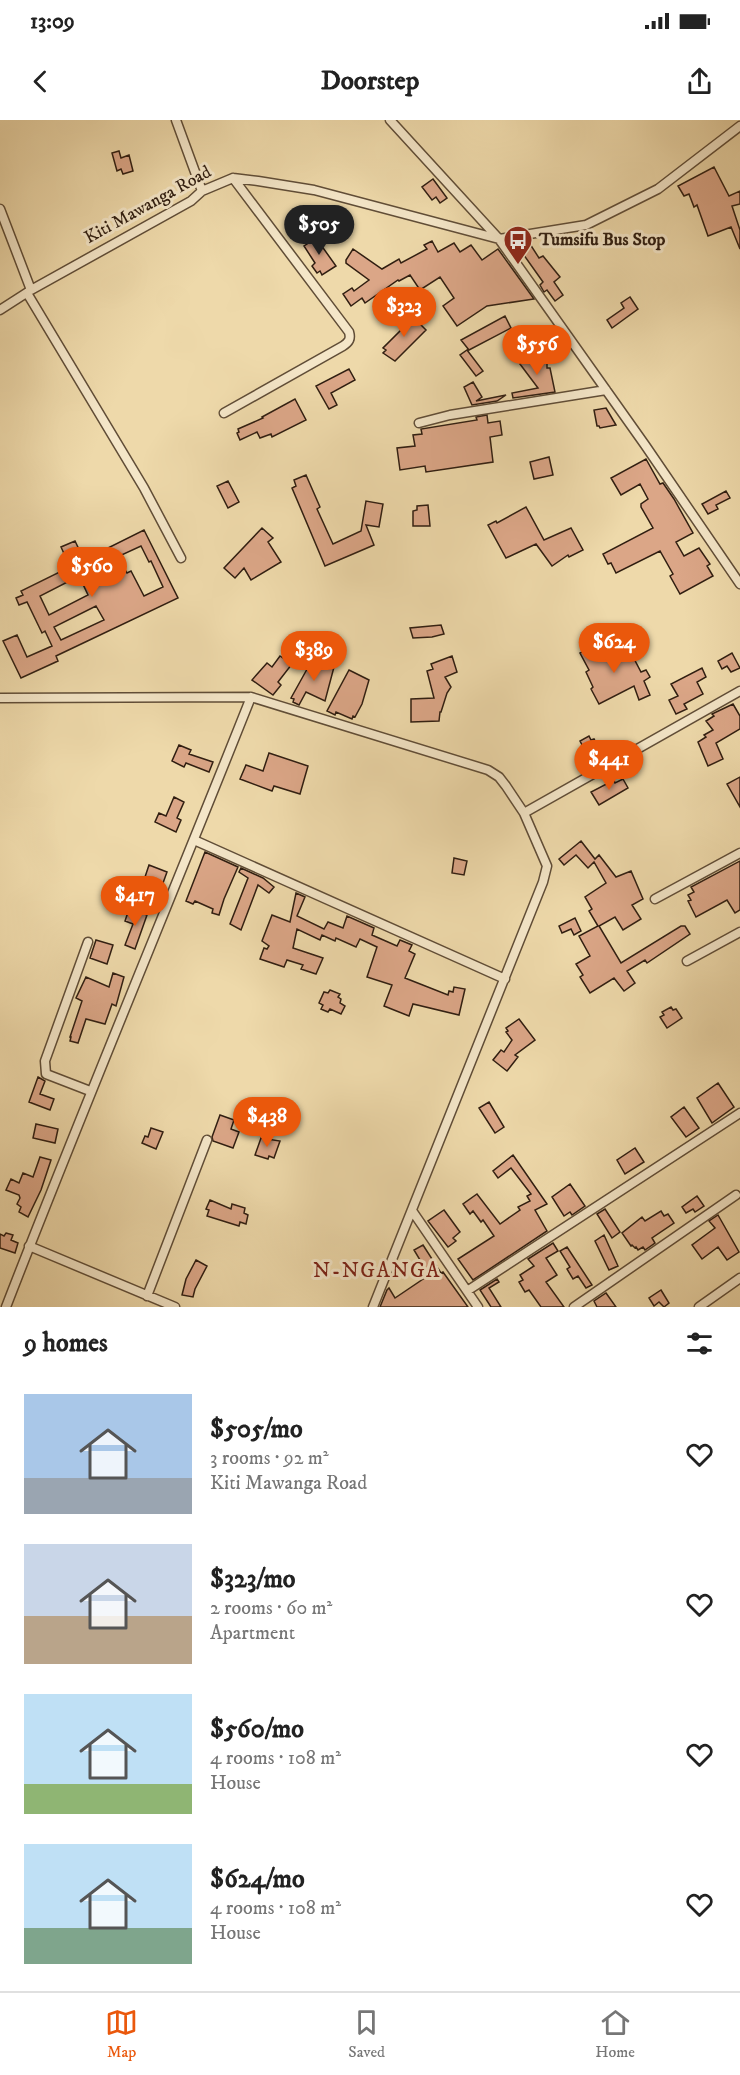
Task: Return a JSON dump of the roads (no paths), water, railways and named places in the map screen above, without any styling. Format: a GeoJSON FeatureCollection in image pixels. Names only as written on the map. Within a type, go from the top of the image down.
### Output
{"type":"FeatureCollection","features":[{"type":"Feature","properties":{"kind":"street"},"geometry":{"type":"LineString","coordinates":[[176,120],[202,191]]}},
{"type":"Feature","properties":{"kind":"street"},"geometry":{"type":"LineString","coordinates":[[390,120],[499,239],[740,584]]}},
{"type":"Feature","properties":{"kind":"street"},"geometry":{"type":"LineString","coordinates":[[499,239],[586,225],[658,189],[740,126]]}},
{"type":"Feature","properties":{"kind":"street"},"geometry":{"type":"LineString","coordinates":[[224,413],[343,346],[349,342],[351,337],[233,178]]}},
{"type":"Feature","properties":{"kind":"street","name":"Kiti Mawanga Road"},"geometry":{"type":"LineString","coordinates":[[0,310],[29,291],[191,201],[202,191],[233,178],[314,190],[499,239]]}},
{"type":"Feature","properties":{"kind":"street"},"geometry":{"type":"LineString","coordinates":[[0,209],[29,291],[144,488],[181,558]]}},
{"type":"Feature","properties":{"kind":"street"},"geometry":{"type":"LineString","coordinates":[[419,423],[450,415],[606,390]]}},
{"type":"Feature","properties":{"kind":"street"},"geometry":{"type":"LineString","coordinates":[[524,813],[740,692]]}},
{"type":"Feature","properties":{"kind":"street"},"geometry":{"type":"LineString","coordinates":[[6,1307],[90,1092],[250,697]]}},
{"type":"Feature","properties":{"kind":"street"},"geometry":{"type":"LineString","coordinates":[[0,698],[250,697],[488,770],[499,777],[524,813],[547,866],[543,882],[413,1212],[373,1307]]}},
{"type":"Feature","properties":{"kind":"street"},"geometry":{"type":"LineString","coordinates":[[194,840],[506,979]]}},
{"type":"Feature","properties":{"kind":"street"},"geometry":{"type":"LineString","coordinates":[[655,899],[740,853]]}},
{"type":"Feature","properties":{"kind":"street"},"geometry":{"type":"LineString","coordinates":[[687,961],[740,932]]}},
{"type":"Feature","properties":{"kind":"street"},"geometry":{"type":"LineString","coordinates":[[88,942],[45,1062],[46,1074],[90,1092]]}},
{"type":"Feature","properties":{"kind":"street"},"geometry":{"type":"LineString","coordinates":[[467,1291],[740,1113]]}},
{"type":"Feature","properties":{"kind":"street"},"geometry":{"type":"LineString","coordinates":[[147,1296],[207,1140]]}},
{"type":"Feature","properties":{"kind":"street"},"geometry":{"type":"LineString","coordinates":[[574,1307],[736,1195]]}},
{"type":"Feature","properties":{"kind":"street"},"geometry":{"type":"LineString","coordinates":[[413,1212],[478,1307]]}},
{"type":"Feature","properties":{"kind":"street"},"geometry":{"type":"LineString","coordinates":[[29,1246],[175,1307]]}},
{"type":"Feature","properties":{"kind":"street"},"geometry":{"type":"LineString","coordinates":[[699,1307],[740,1278]]}},
{"type":"Feature","properties":{"kind":"place","name":"Tumsifu Bus Stop"},"geometry":{"type":"Point","coordinates":[518,266]}},
{"type":"Feature","properties":{"kind":"district","name":"N-NGANGA"},"geometry":{"type":"Point","coordinates":[377,1271]}}]}
